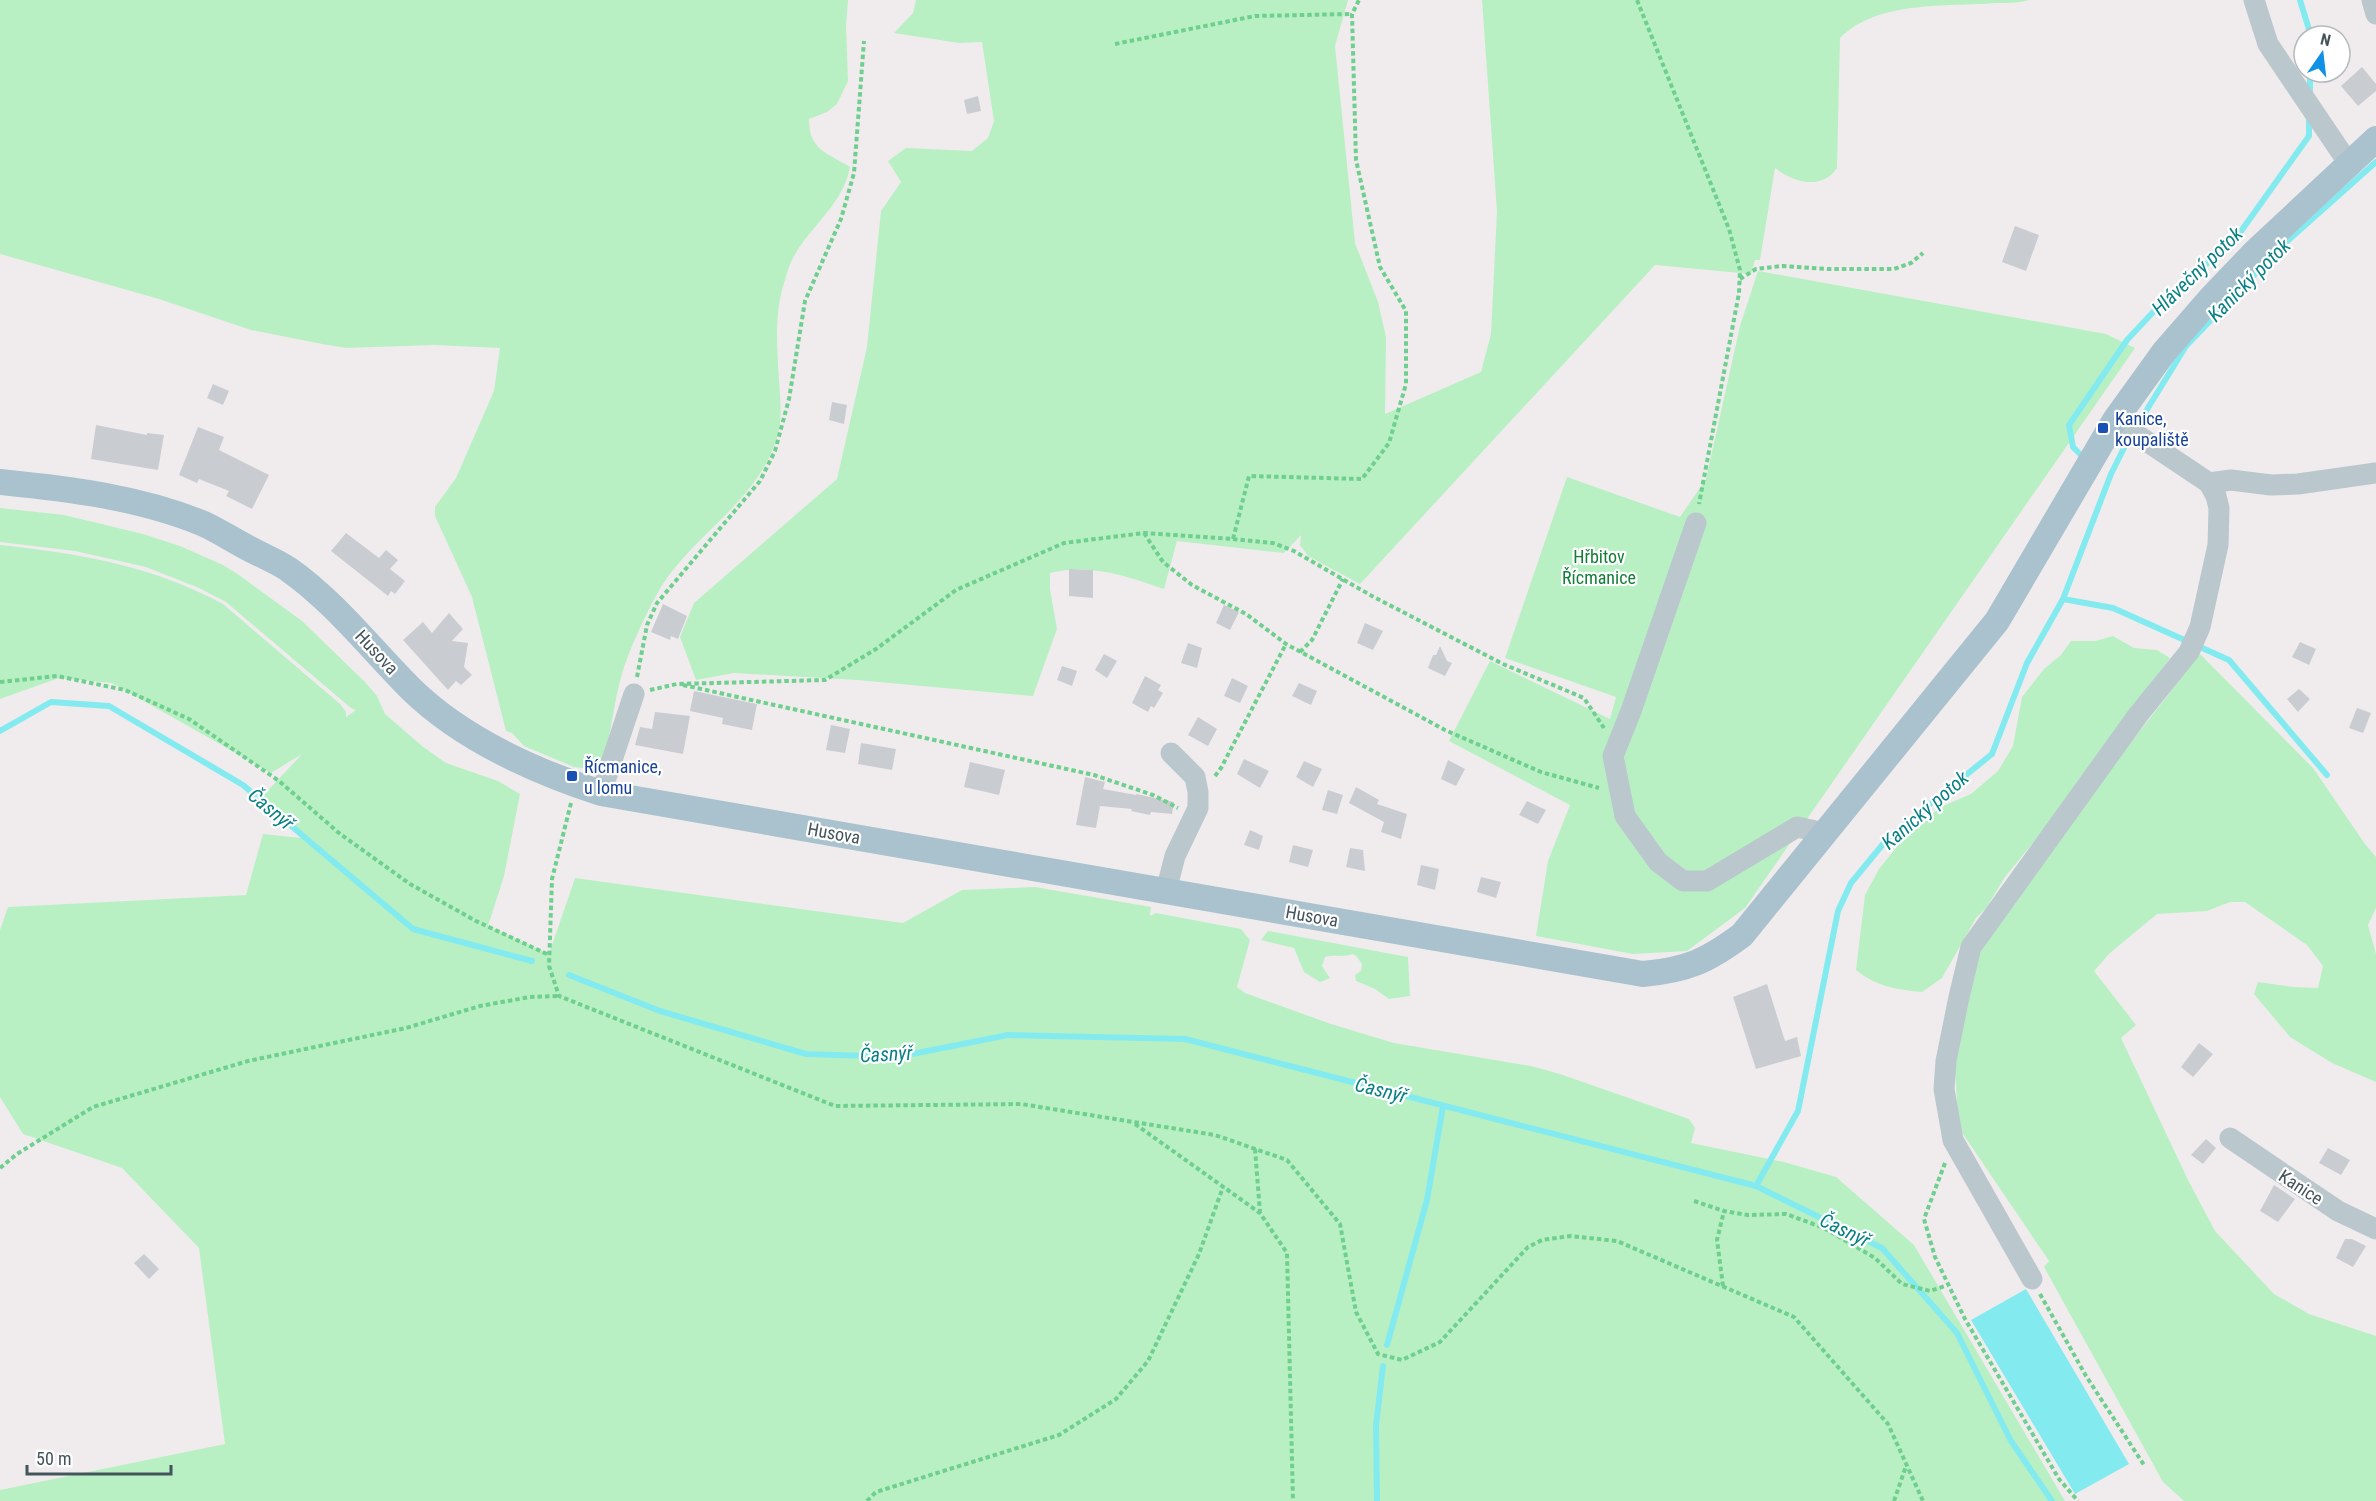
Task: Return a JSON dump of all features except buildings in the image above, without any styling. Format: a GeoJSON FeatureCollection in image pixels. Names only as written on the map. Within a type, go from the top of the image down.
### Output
{"type":"FeatureCollection","features":[{"type":"Feature","properties":{"kind":"main road","name":"Husova"},"geometry":{"type":"LineString","coordinates":[[0,482],[121,499],[204,524],[287,569],[345,618],[412,690],[450,722],[508,755],[576,785],[601,793],[1643,974],[1673,971],[1718,953],[1743,935],[1997,621],[2115,420],[2164,352],[2255,252],[2376,139]]}},
{"type":"Feature","properties":{"kind":"street"},"geometry":{"type":"LineString","coordinates":[[2254,0],[2268,44],[2349,164]]}},
{"type":"Feature","properties":{"kind":"street"},"geometry":{"type":"LineString","coordinates":[[2372,0],[2376,14]]}},
{"type":"Feature","properties":{"kind":"street"},"geometry":{"type":"LineString","coordinates":[[2031,1279],[1953,1140],[1944,1089],[1946,1061],[1971,947],[2139,715],[2189,652],[2200,627],[2218,545],[2219,508],[2216,496],[2208,483],[2115,420]]}},
{"type":"Feature","properties":{"kind":"street"},"geometry":{"type":"LineString","coordinates":[[2208,483],[2231,480],[2271,486],[2376,473]]}},
{"type":"Feature","properties":{"kind":"street"},"geometry":{"type":"LineString","coordinates":[[1696,523],[1631,711],[1613,756],[1625,816],[1658,862],[1683,881],[1707,881],[1797,827],[1825,832]]}},
{"type":"Feature","properties":{"kind":"street"},"geometry":{"type":"LineString","coordinates":[[601,793],[634,694]]}},
{"type":"Feature","properties":{"kind":"street"},"geometry":{"type":"LineString","coordinates":[[1166,891],[1175,856],[1198,808],[1195,777],[1171,753]]}},
{"type":"Feature","properties":{"kind":"street","name":"Kanice"},"geometry":{"type":"LineString","coordinates":[[2230,1138],[2338,1211],[2376,1229]]}},
{"type":"Feature","properties":{"kind":"path"},"geometry":{"type":"LineString","coordinates":[[1233,539],[1249,476],[1362,479],[1389,443],[1406,384],[1406,312],[1380,267],[1356,160],[1352,14],[1359,0]]}},
{"type":"Feature","properties":{"kind":"path"},"geometry":{"type":"LineString","coordinates":[[1637,0],[1728,229],[1740,270],[1696,523]]}},
{"type":"Feature","properties":{"kind":"path"},"geometry":{"type":"LineString","coordinates":[[1115,44],[1255,16],[1352,14]]}},
{"type":"Feature","properties":{"kind":"path"},"geometry":{"type":"LineString","coordinates":[[864,41],[854,173],[841,219],[805,300],[789,399],[775,451],[760,481],[657,603],[647,625],[634,694],[677,684],[825,680],[876,650],[956,590],[1064,543],[1144,533],[1273,543],[1294,551],[1503,664],[1584,698],[1603,725],[1613,756]]}},
{"type":"Feature","properties":{"kind":"path"},"geometry":{"type":"LineString","coordinates":[[1740,279],[1756,269],[1782,266],[1828,269],[1894,268],[1911,263],[1923,253]]}},
{"type":"Feature","properties":{"kind":"path"},"geometry":{"type":"LineString","coordinates":[[1144,533],[1163,561],[1192,585],[1246,614],[1300,652],[1445,730],[1541,772],[1620,794]]}},
{"type":"Feature","properties":{"kind":"path"},"geometry":{"type":"LineString","coordinates":[[1300,652],[1312,640],[1343,579]]}},
{"type":"Feature","properties":{"kind":"path"},"geometry":{"type":"LineString","coordinates":[[1198,792],[1209,784],[1221,768],[1286,644]]}},
{"type":"Feature","properties":{"kind":"path"},"geometry":{"type":"LineString","coordinates":[[0,682],[57,676],[125,690],[189,719],[279,781],[339,833],[410,884],[476,921],[549,955]]}},
{"type":"Feature","properties":{"kind":"path"},"geometry":{"type":"LineString","coordinates":[[677,684],[1094,775],[1153,795],[1194,816]]}},
{"type":"Feature","properties":{"kind":"path"},"geometry":{"type":"LineString","coordinates":[[559,996],[549,966],[552,879],[576,785]]}},
{"type":"Feature","properties":{"kind":"path"},"geometry":{"type":"LineString","coordinates":[[0,1168],[17,1154],[93,1107],[248,1061],[406,1028],[480,1006],[530,997],[559,996],[835,1106],[1021,1104],[1215,1136],[1287,1160],[1340,1224],[1356,1312],[1378,1354],[1402,1360],[1440,1342],[1528,1246],[1542,1240],[1570,1236],[1617,1241],[1794,1317],[1888,1424],[1923,1501]]}},
{"type":"Feature","properties":{"kind":"path"},"geometry":{"type":"LineString","coordinates":[[1133,1122],[1260,1213],[1287,1253],[1293,1501]]}},
{"type":"Feature","properties":{"kind":"path"},"geometry":{"type":"LineString","coordinates":[[1953,1140],[1924,1219],[1935,1257],[1965,1319],[2059,1479],[2078,1501]]}},
{"type":"Feature","properties":{"kind":"path"},"geometry":{"type":"LineString","coordinates":[[1255,1149],[1260,1213]]}},
{"type":"Feature","properties":{"kind":"path"},"geometry":{"type":"LineString","coordinates":[[867,1501],[876,1492],[1059,1435],[1116,1399],[1148,1361],[1198,1254],[1223,1187]]}},
{"type":"Feature","properties":{"kind":"path"},"geometry":{"type":"LineString","coordinates":[[1694,1201],[1724,1211],[1748,1215],[1786,1214],[1824,1228],[1875,1258],[1902,1284],[1930,1291],[1948,1285]]}},
{"type":"Feature","properties":{"kind":"path"},"geometry":{"type":"LineString","coordinates":[[1723,1287],[1717,1240],[1724,1211]]}},
{"type":"Feature","properties":{"kind":"path"},"geometry":{"type":"LineString","coordinates":[[2031,1279],[2086,1376],[2144,1465]]}},
{"type":"Feature","properties":{"kind":"path"},"geometry":{"type":"LineString","coordinates":[[1894,1501],[1907,1466]]}},
{"type":"Feature","properties":{"kind":"green space"},"geometry":{"type":"Polygon","coordinates":[[[0,0],[848,0],[846,26],[848,81],[837,104],[827,112],[809,119],[812,137],[820,149],[850,167],[841,193],[800,246],[788,269],[779,304],[777,329],[781,408],[777,437],[768,460],[755,481],[687,554],[657,594],[625,665],[607,745],[598,770],[574,767],[524,746],[512,733],[506,731],[472,597],[435,516],[435,507],[456,478],[494,391],[500,348],[434,345],[346,348],[322,344],[251,330],[159,299],[0,254],[0,0]]]}},
{"type":"Feature","properties":{"kind":"green space"},"geometry":{"type":"Polygon","coordinates":[[[916,0],[1348,0],[1335,46],[1355,243],[1378,302],[1386,337],[1385,414],[1481,372],[1491,334],[1497,211],[1482,0],[2029,0],[1893,11],[1873,17],[1840,38],[1837,168],[1824,180],[1807,182],[1790,177],[1775,168],[1760,260],[1755,260],[1751,274],[1655,265],[1360,584],[1308,556],[1300,545],[1301,535],[1284,553],[1177,541],[1164,589],[1094,570],[1079,569],[1050,573],[1050,589],[1057,629],[1033,696],[857,680],[734,673],[696,680],[680,637],[694,603],[837,479],[867,347],[881,211],[901,182],[888,161],[906,148],[972,151],[988,138],[994,121],[982,42],[959,43],[894,33],[913,13],[916,0]]]}},
{"type":"Feature","properties":{"kind":"green space","name":"Hřbitov Řícmanice"},"geometry":{"type":"Polygon","coordinates":[[[1758,271],[2106,334],[2135,348],[1745,908],[1687,951],[1633,954],[1536,936],[1548,861],[1570,805],[1449,741],[1490,661],[1610,719],[1616,697],[1505,658],[1567,477],[1680,517],[1706,479],[1740,326],[1758,271]]]}},
{"type":"Feature","properties":{"kind":"green space"},"geometry":{"type":"Polygon","coordinates":[[[0,508],[64,515],[143,534],[180,546],[223,565],[302,621],[365,682],[377,696],[385,714],[422,746],[446,763],[498,781],[520,794],[504,876],[488,926],[549,954],[575,878],[903,923],[962,890],[1035,887],[1151,907],[1150,916],[1156,913],[1241,929],[1250,940],[1237,987],[1245,993],[1331,1024],[1394,1043],[1531,1066],[1560,1074],[1689,1119],[1695,1128],[1691,1143],[1784,1162],[1836,1177],[1914,1245],[2065,1501],[0,1501],[0,1490],[225,1444],[199,1248],[122,1168],[23,1134],[0,1097],[0,930],[8,907],[246,895],[263,834],[301,838],[260,799],[302,754],[271,773],[112,683],[59,678],[0,699],[0,545],[58,552],[114,563],[197,591],[223,604],[340,704],[346,712],[346,717],[356,710],[226,602],[199,588],[146,567],[75,551],[0,542],[0,508]]]}},
{"type":"Feature","properties":{"kind":"green space"},"geometry":{"type":"Polygon","coordinates":[[[2113,636],[2134,648],[2157,650],[2170,658],[2084,780],[2005,877],[1986,908],[1976,918],[1942,978],[1922,992],[1887,986],[1871,980],[1856,970],[1865,895],[1879,869],[1912,828],[1943,806],[1971,794],[1998,771],[2013,746],[2022,697],[2044,669],[2061,655],[2071,641],[2095,641],[2113,636]]]}},
{"type":"Feature","properties":{"kind":"green space"},"geometry":{"type":"Polygon","coordinates":[[[2200,654],[2313,768],[2376,857],[2376,908],[2368,925],[2376,954],[2376,1082],[2332,1063],[2290,1037],[2254,994],[2258,982],[2318,988],[2323,966],[2307,945],[2245,902],[2230,902],[2207,911],[2157,914],[2110,953],[2094,971],[2136,1025],[2121,1038],[2188,1180],[2215,1231],[2274,1294],[2309,1314],[2376,1336],[2376,1501],[2184,1501],[2163,1482],[2044,1267],[2049,1261],[1959,1128],[1954,1057],[1980,950],[2043,855],[2200,654]]]}},
{"type":"Feature","properties":{"kind":"green space"},"geometry":{"type":"Polygon","coordinates":[[[1268,931],[1408,957],[1410,996],[1389,999],[1375,989],[1356,981],[1355,975],[1361,971],[1362,964],[1353,954],[1325,957],[1322,966],[1330,978],[1320,982],[1304,972],[1294,948],[1261,940],[1268,931]]]}},
{"type":"Feature","properties":{"kind":"water"},"geometry":{"type":"Polygon","coordinates":[[[2026,1289],[2129,1464],[2075,1494],[1971,1320],[2026,1289]]]}},
{"type":"Feature","properties":{"kind":"waterway","name":"Hlávečný potok"},"geometry":{"type":"LineString","coordinates":[[2300,0],[2307,24]]}},
{"type":"Feature","properties":{"kind":"waterway","name":"Hlávečný potok"},"geometry":{"type":"LineString","coordinates":[[2310,84],[2310,92]]}},
{"type":"Feature","properties":{"kind":"waterway","name":"Hlávečný potok"},"geometry":{"type":"LineString","coordinates":[[2084,458],[2073,447],[2069,425],[2127,340],[2171,293],[2234,241],[2309,136],[2309,118]]}},
{"type":"Feature","properties":{"kind":"waterway","name":"Kanický potok"},"geometry":{"type":"LineString","coordinates":[[2143,416],[2186,346],[2284,244],[2376,162]]}},
{"type":"Feature","properties":{"kind":"waterway","name":"Kanický potok"},"geometry":{"type":"LineString","coordinates":[[1756,1186],[1798,1111],[1838,911],[1851,883],[1888,838],[1992,754],[2027,663],[2063,599],[2111,474],[2126,444]]}},
{"type":"Feature","properties":{"kind":"waterway"},"geometry":{"type":"LineString","coordinates":[[2063,599],[2113,608],[2229,660],[2327,775]]}},
{"type":"Feature","properties":{"kind":"waterway","name":"Časnýř"},"geometry":{"type":"LineString","coordinates":[[0,731],[51,702],[109,706],[243,785],[413,929],[532,961]]}},
{"type":"Feature","properties":{"kind":"waterway","name":"Časnýř"},"geometry":{"type":"LineString","coordinates":[[569,975],[660,1011],[806,1054],[897,1057],[1008,1035],[1185,1039],[1756,1186],[1882,1248],[1957,1333],[2011,1441],[2052,1501]]}},
{"type":"Feature","properties":{"kind":"waterway"},"geometry":{"type":"LineString","coordinates":[[1387,1345],[1427,1200],[1443,1106]]}},
{"type":"Feature","properties":{"kind":"waterway"},"geometry":{"type":"LineString","coordinates":[[1377,1501],[1376,1425],[1383,1366]]}},
{"type":"Feature","properties":{"kind":"place","name":"Kanice, koupaliště"},"geometry":{"type":"Point","coordinates":[2103,428]}},
{"type":"Feature","properties":{"kind":"place","name":"Řícmanice, u lomu"},"geometry":{"type":"Point","coordinates":[572,776]}}]}
